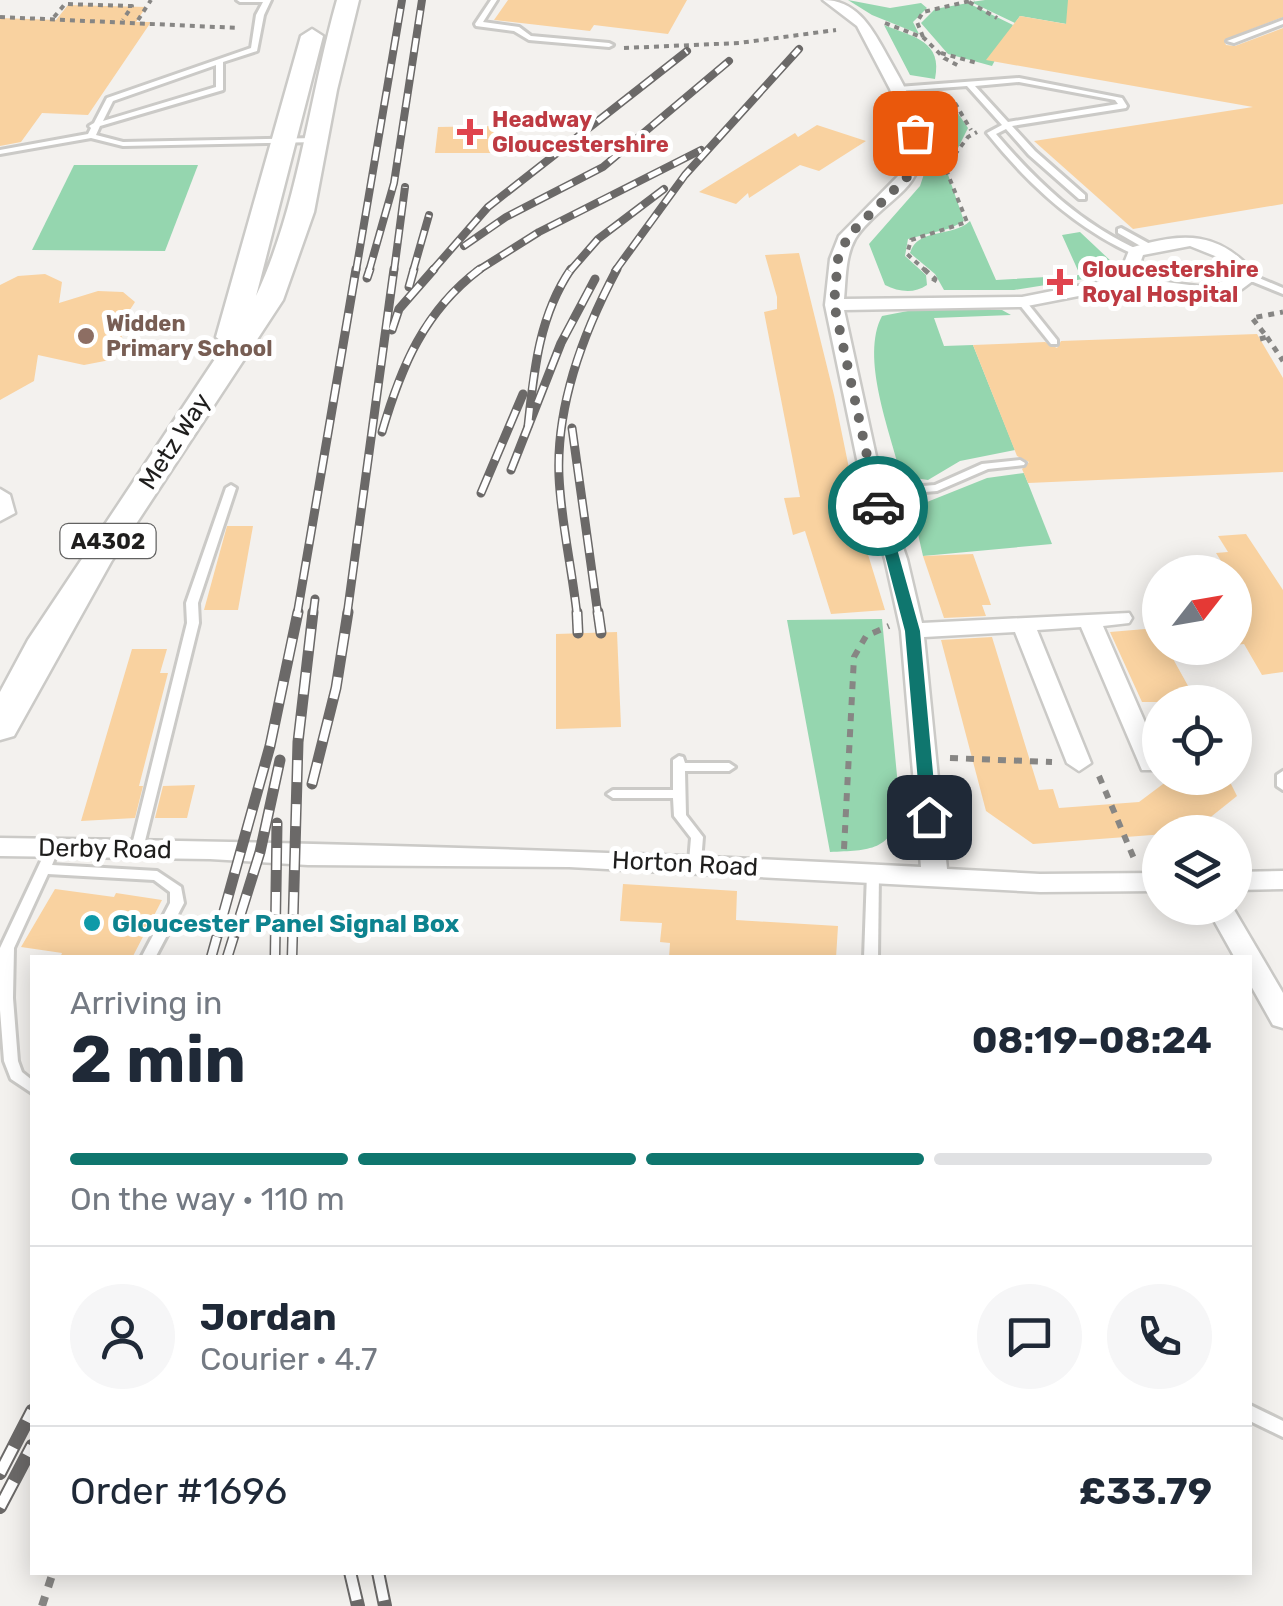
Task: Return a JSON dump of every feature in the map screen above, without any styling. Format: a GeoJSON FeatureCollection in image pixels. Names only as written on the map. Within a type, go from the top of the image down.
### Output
{"type":"FeatureCollection","features":[{"type":"Feature","properties":{"kind":"main road","name":"Metz Way"},"geometry":{"type":"LineString","coordinates":[[225,361],[322,0]]}},
{"type":"Feature","properties":{"kind":"main road","name":"Metz Way"},"geometry":{"type":"LineString","coordinates":[[0,727],[46,640],[268,300],[287,262],[299,227],[348,0]]}},
{"type":"Feature","properties":{"kind":"street"},"geometry":{"type":"LineString","coordinates":[[830,0],[860,20],[898,89],[915,133],[910,174],[848,236],[838,259],[834,304],[874,493],[911,625],[935,877]]}},
{"type":"Feature","properties":{"kind":"street"},"geometry":{"type":"LineString","coordinates":[[834,304],[1022,302],[1124,282],[1186,292],[1240,284],[1249,277],[1226,254],[1192,241],[1142,249],[1124,282]]}},
{"type":"Feature","properties":{"kind":"street"},"geometry":{"type":"LineString","coordinates":[[0,495],[6,513],[0,514]]}},
{"type":"Feature","properties":{"kind":"street"},"geometry":{"type":"LineString","coordinates":[[911,625],[1024,626],[1121,618]]}},
{"type":"Feature","properties":{"kind":"street"},"geometry":{"type":"LineString","coordinates":[[1089,620],[1142,743]]}},
{"type":"Feature","properties":{"kind":"street"},"geometry":{"type":"LineString","coordinates":[[1024,626],[1079,764]]}},
{"type":"Feature","properties":{"kind":"street","name":"Derby Road"},"geometry":{"type":"LineString","coordinates":[[0,847],[50,858],[138,849],[210,850]]}},
{"type":"Feature","properties":{"kind":"street","name":"Horton Road"},"geometry":{"type":"LineString","coordinates":[[210,850],[308,856],[695,862],[935,877],[1142,883]]}},
{"type":"Feature","properties":{"kind":"street"},"geometry":{"type":"LineString","coordinates":[[1252,881],[1283,880]]}},
{"type":"Feature","properties":{"kind":"street"},"geometry":{"type":"LineString","coordinates":[[1230,925],[1247,955]]}},
{"type":"Feature","properties":{"kind":"street"},"geometry":{"type":"LineString","coordinates":[[1252,961],[1274,984],[1283,1017]]}},
{"type":"Feature","properties":{"kind":"lane"},"geometry":{"type":"LineString","coordinates":[[92,131],[110,100],[254,49],[260,15],[268,0],[240,0]]}},
{"type":"Feature","properties":{"kind":"lane"},"geometry":{"type":"LineString","coordinates":[[494,0],[480,24],[516,29],[529,38],[609,46]]}},
{"type":"Feature","properties":{"kind":"lane"},"geometry":{"type":"LineString","coordinates":[[1231,40],[1283,22]]}},
{"type":"Feature","properties":{"kind":"lane"},"geometry":{"type":"LineString","coordinates":[[0,152],[92,131],[220,88],[220,63]]}},
{"type":"Feature","properties":{"kind":"lane"},"geometry":{"type":"LineString","coordinates":[[898,89],[1020,80],[1118,98],[1123,106],[1007,125],[991,133],[1012,159],[1104,239],[1142,249]]}},
{"type":"Feature","properties":{"kind":"lane"},"geometry":{"type":"LineString","coordinates":[[970,85],[1082,197]]}},
{"type":"Feature","properties":{"kind":"lane"},"geometry":{"type":"LineString","coordinates":[[92,131],[123,144],[316,140]]}},
{"type":"Feature","properties":{"kind":"lane"},"geometry":{"type":"LineString","coordinates":[[1121,231],[1142,249]]}},
{"type":"Feature","properties":{"kind":"lane"},"geometry":{"type":"LineString","coordinates":[[1249,277],[1283,290]]}},
{"type":"Feature","properties":{"kind":"lane"},"geometry":{"type":"LineString","coordinates":[[1022,302],[1054,342]]}},
{"type":"Feature","properties":{"kind":"lane"},"geometry":{"type":"LineString","coordinates":[[874,493],[937,488],[986,466],[1020,463]]}},
{"type":"Feature","properties":{"kind":"lane"},"geometry":{"type":"LineString","coordinates":[[138,849],[193,623],[192,603],[231,488]]}},
{"type":"Feature","properties":{"kind":"lane"},"geometry":{"type":"LineString","coordinates":[[695,862],[697,837],[680,816],[679,763],[729,767]]}},
{"type":"Feature","properties":{"kind":"lane"},"geometry":{"type":"LineString","coordinates":[[1283,775],[1283,786]]}},
{"type":"Feature","properties":{"kind":"lane"},"geometry":{"type":"LineString","coordinates":[[613,794],[680,794]]}},
{"type":"Feature","properties":{"kind":"lane"},"geometry":{"type":"LineString","coordinates":[[30,1086],[16,1075],[11,1062],[7,948],[50,858],[157,876],[170,884],[176,890],[177,903],[150,955]]}},
{"type":"Feature","properties":{"kind":"lane"},"geometry":{"type":"LineString","coordinates":[[871,955],[872,873]]}},
{"type":"Feature","properties":{"kind":"lane"},"geometry":{"type":"LineString","coordinates":[[1252,1415],[1283,1429]]}},
{"type":"Feature","properties":{"kind":"path"},"geometry":{"type":"LineString","coordinates":[[138,21],[150,0]]}},
{"type":"Feature","properties":{"kind":"path"},"geometry":{"type":"LineString","coordinates":[[921,0],[932,8]]}},
{"type":"Feature","properties":{"kind":"path"},"geometry":{"type":"LineString","coordinates":[[993,82],[944,58],[924,38],[917,22],[932,8],[971,0],[997,18]]}},
{"type":"Feature","properties":{"kind":"path"},"geometry":{"type":"LineString","coordinates":[[53,18],[65,4],[132,6],[123,20]]}},
{"type":"Feature","properties":{"kind":"path"},"geometry":{"type":"LineString","coordinates":[[90,19],[100,5]]}},
{"type":"Feature","properties":{"kind":"path"},"geometry":{"type":"LineString","coordinates":[[0,16],[155,21]]}},
{"type":"Feature","properties":{"kind":"path"},"geometry":{"type":"LineString","coordinates":[[624,48],[803,36],[860,20],[882,22],[924,38]]}},
{"type":"Feature","properties":{"kind":"path"},"geometry":{"type":"LineString","coordinates":[[941,86],[985,139]]}},
{"type":"Feature","properties":{"kind":"path"},"geometry":{"type":"LineString","coordinates":[[944,292],[926,292],[934,279],[907,254],[910,240],[955,229],[967,222],[944,167],[946,158]]}},
{"type":"Feature","properties":{"kind":"path"},"geometry":{"type":"LineString","coordinates":[[1283,312],[1252,318],[1283,361]]}},
{"type":"Feature","properties":{"kind":"path"},"geometry":{"type":"LineString","coordinates":[[812,869],[836,860],[844,848],[858,646],[876,629],[911,625]]}},
{"type":"Feature","properties":{"kind":"path"},"geometry":{"type":"LineString","coordinates":[[924,757],[1094,766],[1142,863]]}},
{"type":"Feature","properties":{"kind":"path"},"geometry":{"type":"LineString","coordinates":[[42,1606],[52,1575]]}},
{"type":"Feature","properties":{"kind":"green space"},"geometry":{"type":"Polygon","coordinates":[[[848,0],[890,8],[921,3],[927,8],[913,22],[919,34],[872,15],[848,0]]]}},
{"type":"Feature","properties":{"kind":"green space"},"geometry":{"type":"Polygon","coordinates":[[[1091,0],[1148,38],[1020,16],[1015,23],[971,2],[1091,0]]]}},
{"type":"Feature","properties":{"kind":"green space"},"geometry":{"type":"Polygon","coordinates":[[[968,3],[1013,25],[992,66],[948,54],[921,23],[935,9],[968,3]]]}},
{"type":"Feature","properties":{"kind":"green space"},"geometry":{"type":"Polygon","coordinates":[[[884,25],[915,37],[930,48],[935,56],[935,79],[910,75],[884,25]]]}},
{"type":"Feature","properties":{"kind":"green space"},"geometry":{"type":"Polygon","coordinates":[[[939,93],[946,96],[968,128],[956,152],[935,156],[922,99],[939,93]]]}},
{"type":"Feature","properties":{"kind":"green space"},"geometry":{"type":"Polygon","coordinates":[[[929,159],[943,160],[964,221],[908,239],[905,256],[926,275],[927,285],[912,291],[896,289],[885,285],[869,244],[920,186],[929,159]]]}},
{"type":"Feature","properties":{"kind":"green space"},"geometry":{"type":"Polygon","coordinates":[[[74,165],[198,165],[165,251],[32,250],[74,165]]]}},
{"type":"Feature","properties":{"kind":"green space"},"geometry":{"type":"Polygon","coordinates":[[[970,221],[996,280],[1080,275],[1062,235],[1080,232],[1114,264],[1113,269],[1102,276],[1014,290],[944,290],[935,274],[910,253],[920,239],[954,230],[970,221]]]}},
{"type":"Feature","properties":{"kind":"green space"},"geometry":{"type":"Polygon","coordinates":[[[913,310],[1002,310],[1011,315],[934,318],[944,346],[973,345],[1015,450],[960,461],[928,480],[901,476],[875,373],[876,333],[882,316],[913,310]]]}},
{"type":"Feature","properties":{"kind":"green space"},"geometry":{"type":"Polygon","coordinates":[[[1024,473],[1052,544],[923,556],[912,508],[987,478],[1024,473]]]}},
{"type":"Feature","properties":{"kind":"green space"},"geometry":{"type":"Polygon","coordinates":[[[882,619],[900,807],[897,822],[892,833],[877,846],[830,852],[787,620],[882,619]]]}},
{"type":"Feature","properties":{"kind":"building"},"geometry":{"type":"Polygon","coordinates":[[[508,0],[687,0],[668,34],[594,25],[590,31],[494,20],[508,0]]]}},
{"type":"Feature","properties":{"kind":"building"},"geometry":{"type":"Polygon","coordinates":[[[1068,0],[1283,0],[1283,17],[1224,40],[1226,45],[1235,46],[1283,28],[1283,204],[1133,229],[1034,141],[1253,107],[986,60],[1020,16],[1066,24],[1068,0]]]}},
{"type":"Feature","properties":{"kind":"building"},"geometry":{"type":"Polygon","coordinates":[[[68,5],[146,7],[136,22],[151,22],[88,115],[42,113],[21,142],[0,146],[0,18],[56,20],[68,5]]]}},
{"type":"Feature","properties":{"kind":"building"},"geometry":{"type":"Polygon","coordinates":[[[817,125],[866,141],[819,171],[800,165],[749,198],[748,193],[736,204],[699,192],[795,133],[798,137],[817,125]]]}},
{"type":"Feature","properties":{"kind":"building"},"geometry":{"type":"Polygon","coordinates":[[[494,126],[493,153],[435,153],[438,127],[494,126]]]}},
{"type":"Feature","properties":{"kind":"building"},"geometry":{"type":"Polygon","coordinates":[[[799,253],[834,395],[855,512],[885,610],[831,614],[805,531],[793,535],[784,498],[800,497],[764,312],[777,309],[765,255],[799,253]]]}},
{"type":"Feature","properties":{"kind":"building"},"geometry":{"type":"Polygon","coordinates":[[[45,274],[62,282],[59,303],[98,291],[123,292],[135,302],[118,328],[126,346],[110,360],[84,365],[38,355],[34,381],[0,400],[0,285],[18,276],[45,274]]]}},
{"type":"Feature","properties":{"kind":"building"},"geometry":{"type":"Polygon","coordinates":[[[1257,334],[1283,378],[1283,472],[1028,483],[1022,469],[1029,462],[1017,456],[973,345],[1045,342],[1057,348],[1061,341],[1257,334]]]}},
{"type":"Feature","properties":{"kind":"building"},"geometry":{"type":"Polygon","coordinates":[[[227,526],[253,526],[238,610],[204,610],[227,526]]]}},
{"type":"Feature","properties":{"kind":"building"},"geometry":{"type":"Polygon","coordinates":[[[1246,534],[1283,590],[1283,672],[1262,675],[1252,658],[1252,555],[1217,555],[1228,552],[1218,536],[1246,534]]]}},
{"type":"Feature","properties":{"kind":"building"},"geometry":{"type":"Polygon","coordinates":[[[973,554],[991,605],[982,605],[986,616],[944,618],[923,556],[973,554]]]}},
{"type":"Feature","properties":{"kind":"building"},"geometry":{"type":"Polygon","coordinates":[[[1142,629],[1142,665],[1176,665],[1188,685],[1142,685],[1142,702],[1110,632],[1142,629]]]}},
{"type":"Feature","properties":{"kind":"building"},"geometry":{"type":"Polygon","coordinates":[[[617,632],[621,727],[556,729],[556,634],[617,632]]]}},
{"type":"Feature","properties":{"kind":"building"},"geometry":{"type":"Polygon","coordinates":[[[992,637],[1039,790],[1053,789],[1059,808],[1139,802],[1148,795],[1237,796],[1213,815],[1142,815],[1142,836],[1033,844],[986,811],[941,640],[992,637]]]}},
{"type":"Feature","properties":{"kind":"building"},"geometry":{"type":"Polygon","coordinates":[[[132,649],[167,649],[160,673],[168,673],[139,786],[143,786],[135,818],[81,821],[132,649]]]}},
{"type":"Feature","properties":{"kind":"building"},"geometry":{"type":"Polygon","coordinates":[[[195,785],[187,818],[155,818],[163,786],[195,785]]]}},
{"type":"Feature","properties":{"kind":"building"},"geometry":{"type":"Polygon","coordinates":[[[623,884],[737,891],[736,920],[838,926],[836,955],[669,955],[670,943],[660,942],[662,923],[620,921],[623,884]]]}},
{"type":"Feature","properties":{"kind":"building","name":"Gloucester Panel Signal Box"},"geometry":{"type":"Polygon","coordinates":[[[55,889],[162,900],[134,955],[61,955],[21,947],[55,889]]]}},
{"type":"Feature","properties":{"kind":"railway"},"geometry":{"type":"LineString","coordinates":[[356,271],[402,0]]}},
{"type":"Feature","properties":{"kind":"railway"},"geometry":{"type":"LineString","coordinates":[[369,271],[394,183],[422,0]]}},
{"type":"Feature","properties":{"kind":"railway"},"geometry":{"type":"LineString","coordinates":[[615,271],[685,175],[799,49]]}},
{"type":"Feature","properties":{"kind":"railway"},"geometry":{"type":"LineString","coordinates":[[432,271],[488,207],[687,51]]}},
{"type":"Feature","properties":{"kind":"railway"},"geometry":{"type":"LineString","coordinates":[[464,246],[506,217],[603,167],[729,61]]}},
{"type":"Feature","properties":{"kind":"railway"},"geometry":{"type":"LineString","coordinates":[[479,270],[539,232],[701,150]]}},
{"type":"Feature","properties":{"kind":"railway"},"geometry":{"type":"LineString","coordinates":[[394,271],[405,187]]}},
{"type":"Feature","properties":{"kind":"railway"},"geometry":{"type":"LineString","coordinates":[[570,271],[598,239],[664,189]]}},
{"type":"Feature","properties":{"kind":"railway"},"geometry":{"type":"LineString","coordinates":[[413,271],[429,215]]}},
{"type":"Feature","properties":{"kind":"railway"},"geometry":{"type":"LineString","coordinates":[[297,615],[356,269]]}},
{"type":"Feature","properties":{"kind":"railway"},"geometry":{"type":"LineString","coordinates":[[367,278],[370,269]]}},
{"type":"Feature","properties":{"kind":"railway"},"geometry":{"type":"LineString","coordinates":[[347,615],[394,269]]}},
{"type":"Feature","properties":{"kind":"railway"},"geometry":{"type":"LineString","coordinates":[[409,287],[414,269]]}},
{"type":"Feature","properties":{"kind":"railway"},"geometry":{"type":"LineString","coordinates":[[392,330],[399,309],[434,269]]}},
{"type":"Feature","properties":{"kind":"railway"},"geometry":{"type":"LineString","coordinates":[[528,426],[545,325],[571,269]]}},
{"type":"Feature","properties":{"kind":"railway"},"geometry":{"type":"LineString","coordinates":[[577,615],[560,494],[562,422],[583,343],[617,269]]}},
{"type":"Feature","properties":{"kind":"railway"},"geometry":{"type":"LineString","coordinates":[[382,432],[397,385],[417,342],[444,303],[479,270]]}},
{"type":"Feature","properties":{"kind":"railway"},"geometry":{"type":"LineString","coordinates":[[511,470],[561,343],[595,279]]}},
{"type":"Feature","properties":{"kind":"railway"},"geometry":{"type":"LineString","coordinates":[[481,493],[523,394]]}},
{"type":"Feature","properties":{"kind":"railway"},"geometry":{"type":"LineString","coordinates":[[572,428],[598,615]]}},
{"type":"Feature","properties":{"kind":"railway"},"geometry":{"type":"LineString","coordinates":[[313,615],[315,599]]}},
{"type":"Feature","properties":{"kind":"railway"},"geometry":{"type":"LineString","coordinates":[[212,955],[270,746],[298,612]]}},
{"type":"Feature","properties":{"kind":"railway"},"geometry":{"type":"LineString","coordinates":[[292,955],[298,742],[313,612]]}},
{"type":"Feature","properties":{"kind":"railway"},"geometry":{"type":"LineString","coordinates":[[312,784],[336,688],[348,612]]}},
{"type":"Feature","properties":{"kind":"railway"},"geometry":{"type":"LineString","coordinates":[[577,612],[578,633]]}},
{"type":"Feature","properties":{"kind":"railway"},"geometry":{"type":"LineString","coordinates":[[598,612],[601,633]]}},
{"type":"Feature","properties":{"kind":"railway"},"geometry":{"type":"LineString","coordinates":[[228,955],[260,852],[280,760]]}},
{"type":"Feature","properties":{"kind":"railway"},"geometry":{"type":"LineString","coordinates":[[275,955],[277,823]]}},
{"type":"Feature","properties":{"kind":"railway"},"geometry":{"type":"LineString","coordinates":[[0,1473],[30,1415]]}},
{"type":"Feature","properties":{"kind":"railway"},"geometry":{"type":"LineString","coordinates":[[0,1507],[30,1450]]}},
{"type":"Feature","properties":{"kind":"railway"},"geometry":{"type":"LineString","coordinates":[[351,1575],[358,1606]]}},
{"type":"Feature","properties":{"kind":"railway"},"geometry":{"type":"LineString","coordinates":[[379,1575],[385,1606]]}},
{"type":"Feature","properties":{"kind":"way so far"},"geometry":{"type":"LineString","coordinates":[[878,506],[834,304],[838,259],[848,236],[910,174],[915,133]]}},
{"type":"Feature","properties":{"kind":"place","name":"Headway Gloucestershire"},"geometry":{"type":"Point","coordinates":[470,132]}},
{"type":"Feature","properties":{"kind":"place","name":"Gloucestershire Royal Hospital"},"geometry":{"type":"Point","coordinates":[1060,282]}},
{"type":"Feature","properties":{"kind":"place","name":"Widden Primary School"},"geometry":{"type":"Point","coordinates":[86,336]}},
{"type":"Feature","properties":{"kind":"place","name":"Gloucester Panel Signal Box"},"geometry":{"type":"Point","coordinates":[92,923]}},
{"type":"Feature","properties":{"kind":"route"},"geometry":{"type":"LineString","coordinates":[[878,506],[896,559],[912,631],[929,817]]}}]}
